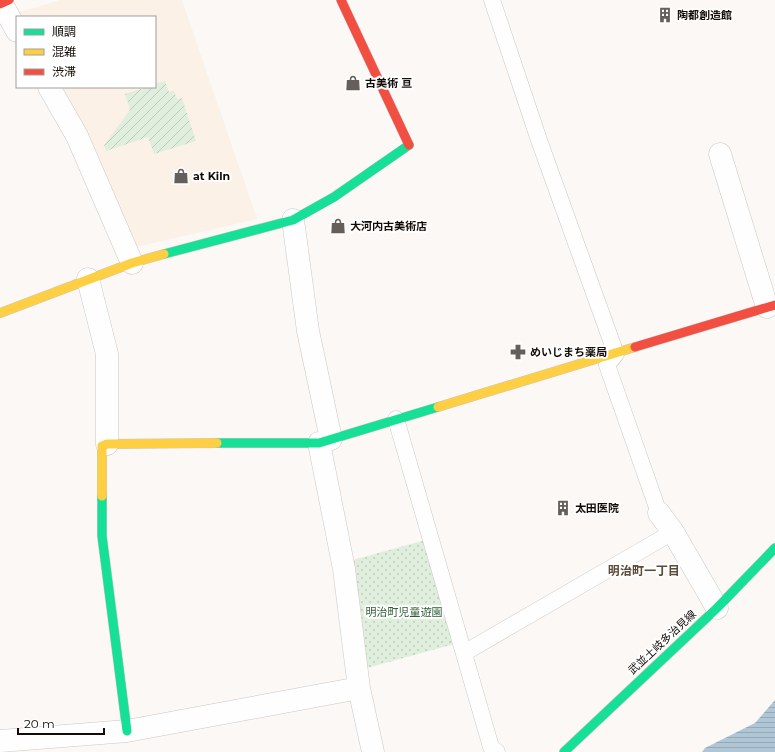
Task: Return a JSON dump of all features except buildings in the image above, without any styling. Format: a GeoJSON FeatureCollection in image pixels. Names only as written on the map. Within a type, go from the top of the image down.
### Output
{"type":"FeatureCollection","features":[{"type":"Feature","properties":{"kind":"street"},"geometry":{"type":"LineString","coordinates":[[0,313],[132,263],[293,220],[334,197],[410,146],[341,0]]}},
{"type":"Feature","properties":{"kind":"street"},"geometry":{"type":"LineString","coordinates":[[2,2],[16,29]]}},
{"type":"Feature","properties":{"kind":"street"},"geometry":{"type":"LineString","coordinates":[[50,88],[77,136],[132,263]]}},
{"type":"Feature","properties":{"kind":"street"},"geometry":{"type":"LineString","coordinates":[[127,732],[102,536],[102,446],[107,444],[325,441],[771,306],[720,154]]}},
{"type":"Feature","properties":{"kind":"street"},"geometry":{"type":"LineString","coordinates":[[293,220],[308,331],[344,569],[359,688],[373,752]]}},
{"type":"Feature","properties":{"kind":"street"},"geometry":{"type":"LineString","coordinates":[[88,279],[107,354],[107,444]]}},
{"type":"Feature","properties":{"kind":"street"},"geometry":{"type":"LineString","coordinates":[[659,513],[673,532],[717,608]]}},
{"type":"Feature","properties":{"kind":"street","name":"武並土岐多治見線"},"geometry":{"type":"LineString","coordinates":[[564,752],[717,608],[775,548]]}},
{"type":"Feature","properties":{"kind":"street"},"geometry":{"type":"LineString","coordinates":[[0,741],[127,732],[359,688]]}},
{"type":"Feature","properties":{"kind":"lane"},"geometry":{"type":"LineString","coordinates":[[492,0],[540,143],[616,354],[607,365],[659,513]]}},
{"type":"Feature","properties":{"kind":"lane"},"geometry":{"type":"LineString","coordinates":[[396,419],[491,747],[497,752]]}},
{"type":"Feature","properties":{"kind":"lane"},"geometry":{"type":"LineString","coordinates":[[464,653],[673,532]]}},
{"type":"Feature","properties":{"kind":"shaded area"},"geometry":{"type":"Polygon","coordinates":[[[60,0],[182,0],[257,219],[136,247],[59,88],[156,88],[156,16],[19,16],[17,13],[60,0]]]}},
{"type":"Feature","properties":{"kind":"green space"},"geometry":{"type":"Polygon","coordinates":[[[165,81],[169,92],[174,91],[177,99],[182,98],[196,141],[154,154],[148,137],[106,151],[104,145],[130,110],[125,94],[144,88],[156,88],[156,84],[165,81]]]}},
{"type":"Feature","properties":{"kind":"green space","name":"明治町児童遊園"},"geometry":{"type":"Polygon","coordinates":[[[429,539],[458,643],[367,668],[353,560],[429,539]]]}},
{"type":"Feature","properties":{"kind":"water"},"geometry":{"type":"Polygon","coordinates":[[[775,700],[775,752],[702,752],[705,748],[755,723],[775,700]]]}},
{"type":"Feature","properties":{"kind":"traffic: fast"},"geometry":{"type":"LineString","coordinates":[[164,254],[293,220],[334,197],[409,145]]}},
{"type":"Feature","properties":{"kind":"traffic: fast"},"geometry":{"type":"LineString","coordinates":[[217,443],[319,443],[438,407]]}},
{"type":"Feature","properties":{"kind":"traffic: fast"},"geometry":{"type":"LineString","coordinates":[[102,496],[102,536],[127,731]]}},
{"type":"Feature","properties":{"kind":"traffic: fast"},"geometry":{"type":"LineString","coordinates":[[564,752],[717,608],[775,548]]}},
{"type":"Feature","properties":{"kind":"traffic: slow"},"geometry":{"type":"LineString","coordinates":[[0,313],[132,263],[164,254]]}},
{"type":"Feature","properties":{"kind":"traffic: slow"},"geometry":{"type":"LineString","coordinates":[[438,407],[635,347]]}},
{"type":"Feature","properties":{"kind":"traffic: slow"},"geometry":{"type":"LineString","coordinates":[[102,496],[102,446],[107,444],[217,443]]}},
{"type":"Feature","properties":{"kind":"traffic: jam"},"geometry":{"type":"LineString","coordinates":[[0,4],[9,0]]}},
{"type":"Feature","properties":{"kind":"traffic: jam"},"geometry":{"type":"LineString","coordinates":[[341,0],[409,145]]}},
{"type":"Feature","properties":{"kind":"traffic: jam"},"geometry":{"type":"LineString","coordinates":[[635,347],[775,305]]}},
{"type":"Feature","properties":{"kind":"place","name":"陶都創造館"},"geometry":{"type":"Point","coordinates":[665,15]}},
{"type":"Feature","properties":{"kind":"place","name":"古美術 亘"},"geometry":{"type":"Point","coordinates":[353,83]}},
{"type":"Feature","properties":{"kind":"place","name":"at Kiln"},"geometry":{"type":"Point","coordinates":[181,176]}},
{"type":"Feature","properties":{"kind":"place","name":"大河内古美術店"},"geometry":{"type":"Point","coordinates":[338,226]}},
{"type":"Feature","properties":{"kind":"place","name":"めいじまち薬局"},"geometry":{"type":"Point","coordinates":[518,352]}},
{"type":"Feature","properties":{"kind":"place","name":"太田医院"},"geometry":{"type":"Point","coordinates":[563,508]}},
{"type":"Feature","properties":{"kind":"district","name":"明治町一丁目"},"geometry":{"type":"Point","coordinates":[644,571]}}]}
